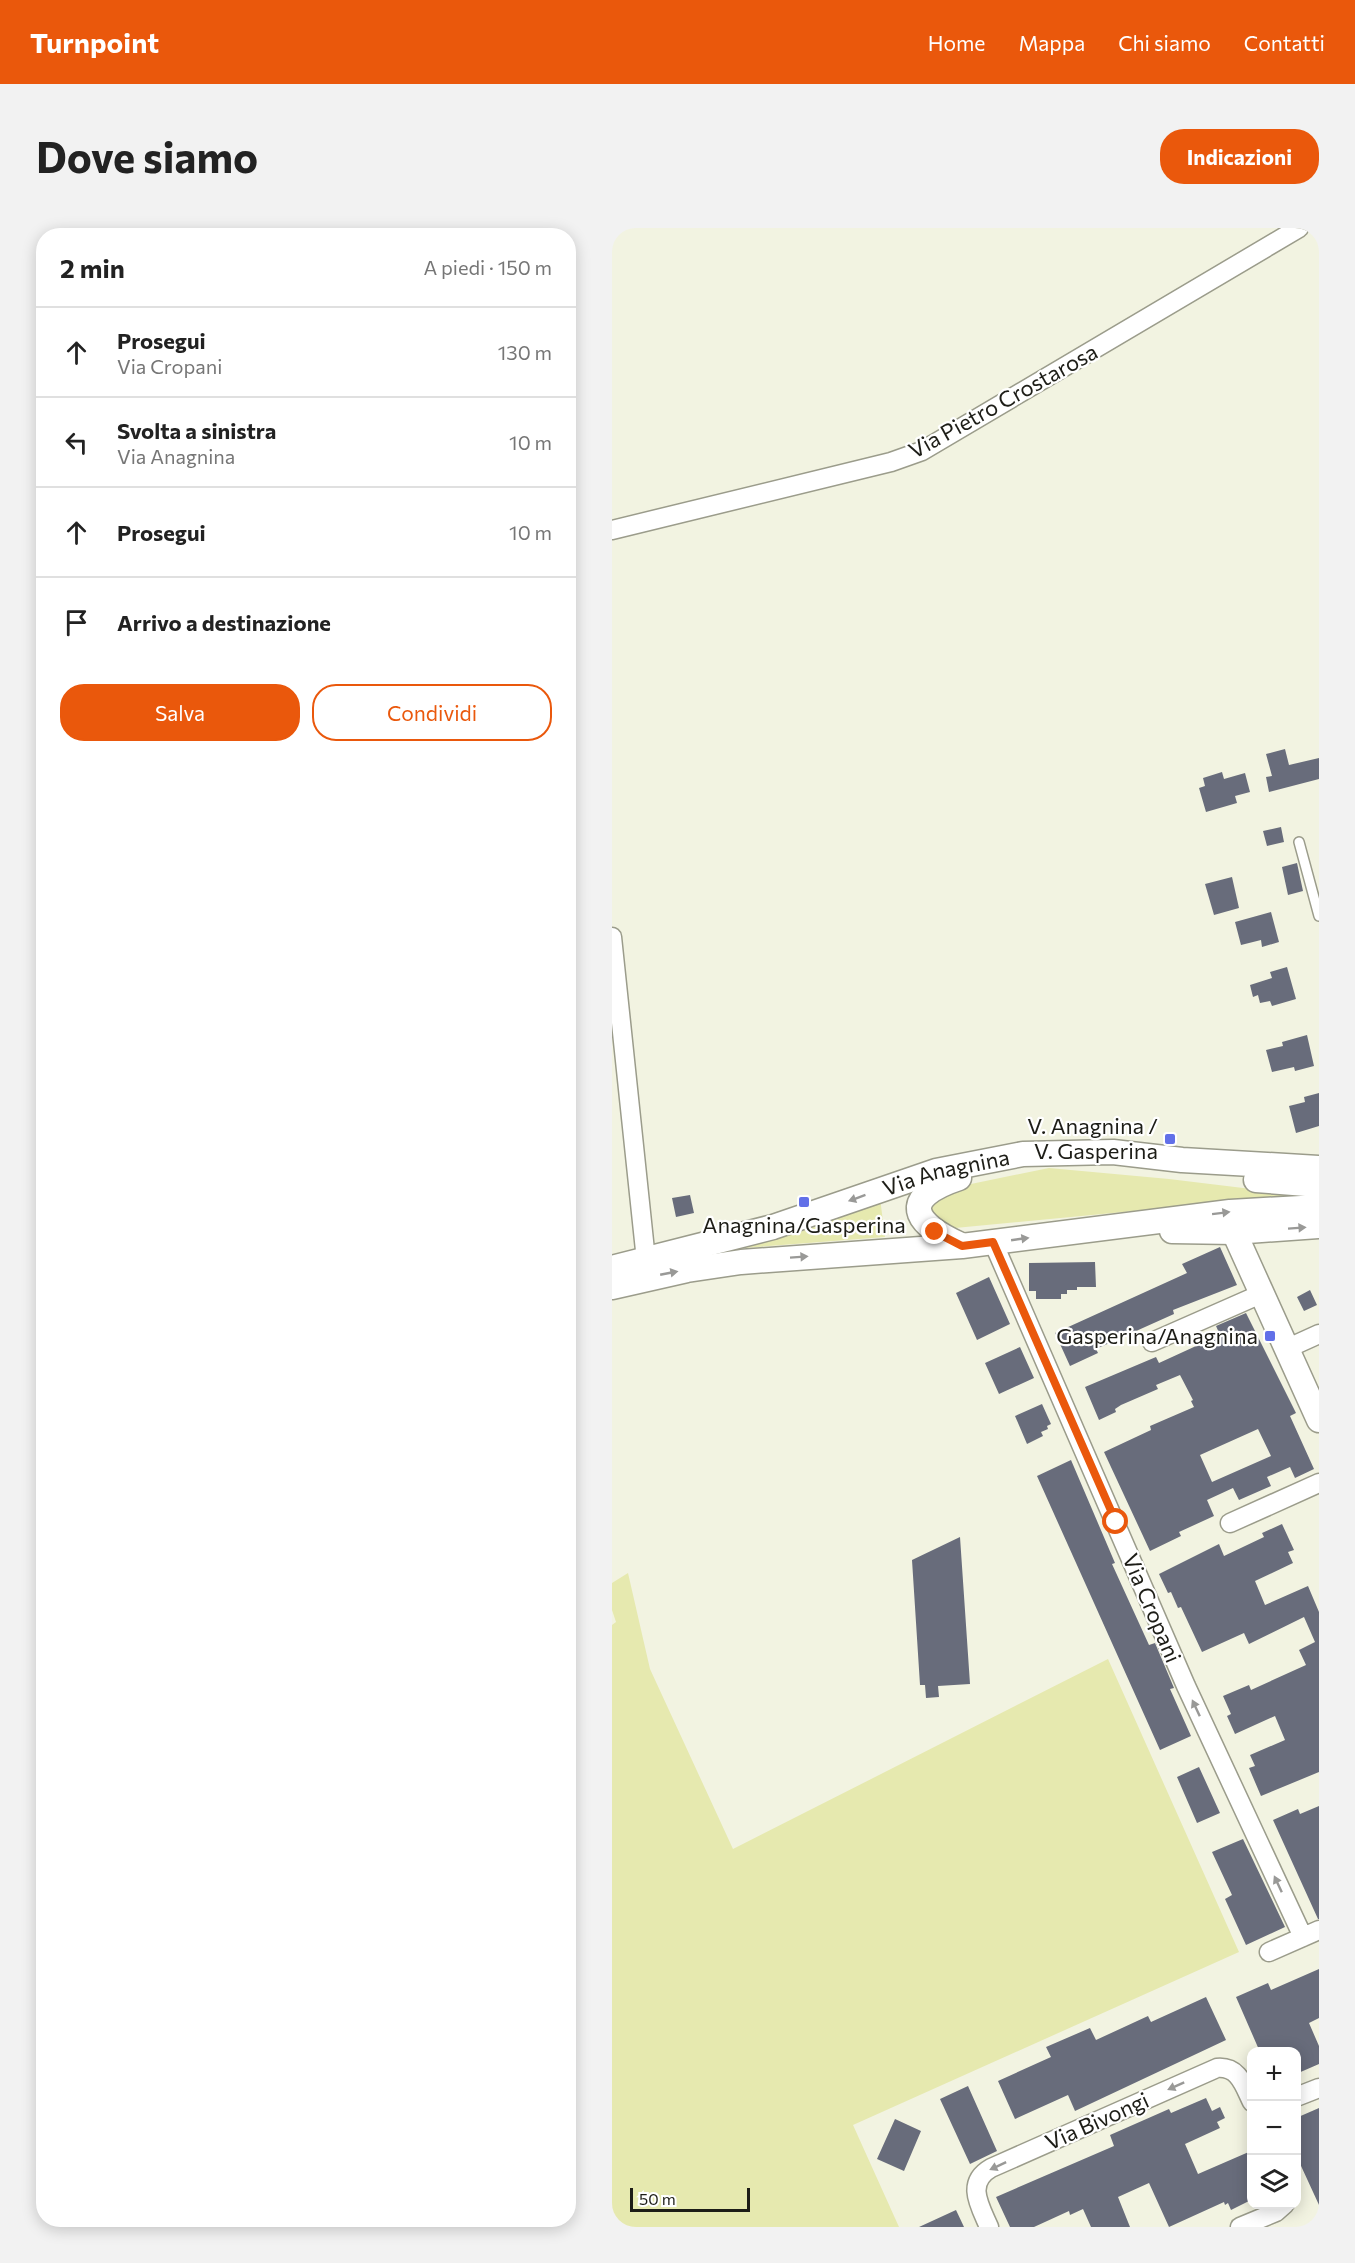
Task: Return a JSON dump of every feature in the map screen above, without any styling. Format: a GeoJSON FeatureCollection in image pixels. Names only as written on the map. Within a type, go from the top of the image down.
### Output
{"type":"FeatureCollection","features":[{"type":"Feature","properties":{"kind":"main road","name":"Via Anagnina"},"geometry":{"type":"LineString","coordinates":[[612,1268],[773,1227],[928,1173],[1035,1152],[1113,1152],[1182,1160],[1319,1168]]}},
{"type":"Feature","properties":{"kind":"main road"},"geometry":{"type":"LineString","coordinates":[[962,1246],[935,1232],[925,1223],[919,1208],[922,1198],[934,1186],[1035,1152]]}},
{"type":"Feature","properties":{"kind":"main road","name":"Via Anagnina"},"geometry":{"type":"LineString","coordinates":[[1182,1160],[1262,1181],[1319,1185]]}},
{"type":"Feature","properties":{"kind":"main road"},"geometry":{"type":"LineString","coordinates":[[612,1287],[714,1265],[962,1246],[1230,1212],[1319,1207]]}},
{"type":"Feature","properties":{"kind":"main road"},"geometry":{"type":"LineString","coordinates":[[1122,1226],[1173,1231],[1234,1232],[1319,1226]]}},
{"type":"Feature","properties":{"kind":"main road"},"geometry":{"type":"LineString","coordinates":[[1234,1232],[1319,1420]]}},
{"type":"Feature","properties":{"kind":"street","name":"Via Pietro Crostarosa"},"geometry":{"type":"LineString","coordinates":[[612,530],[891,462],[922,451],[1299,228]]}},
{"type":"Feature","properties":{"kind":"street"},"geometry":{"type":"LineString","coordinates":[[612,937],[646,1260]]}},
{"type":"Feature","properties":{"kind":"street","name":"Via Cropani"},"geometry":{"type":"LineString","coordinates":[[993,1242],[1186,1686],[1311,1934],[1269,1952]]}},
{"type":"Feature","properties":{"kind":"street"},"geometry":{"type":"LineString","coordinates":[[1152,1342],[1262,1294]]}},
{"type":"Feature","properties":{"kind":"street"},"geometry":{"type":"LineString","coordinates":[[1286,1349],[1319,1334]]}},
{"type":"Feature","properties":{"kind":"street"},"geometry":{"type":"LineString","coordinates":[[1230,1523],[1319,1483]]}},
{"type":"Feature","properties":{"kind":"street","name":"Via Bivongi"},"geometry":{"type":"LineString","coordinates":[[989,2227],[975,2193],[980,2178],[992,2168],[1217,2068],[1234,2071],[1250,2101]]}},
{"type":"Feature","properties":{"kind":"street"},"geometry":{"type":"LineString","coordinates":[[1301,2095],[1319,2088]]}},
{"type":"Feature","properties":{"kind":"street"},"geometry":{"type":"LineString","coordinates":[[1240,2227],[1280,2209]]}},
{"type":"Feature","properties":{"kind":"lane"},"geometry":{"type":"LineString","coordinates":[[1299,842],[1319,916]]}},
{"type":"Feature","properties":{"kind":"green space"},"geometry":{"type":"Polygon","coordinates":[[[1049,1168],[1302,1195],[955,1228],[945,1226],[928,1207],[935,1195],[971,1184],[1049,1168]]]}},
{"type":"Feature","properties":{"kind":"green space"},"geometry":{"type":"Polygon","coordinates":[[[880,1198],[885,1237],[718,1250],[880,1198]]]}},
{"type":"Feature","properties":{"kind":"green space"},"geometry":{"type":"Polygon","coordinates":[[[628,1573],[650,1669],[733,1849],[1108,1659],[1239,1952],[853,2125],[899,2227],[612,2227],[612,1625],[616,1622],[612,1610],[612,1583],[628,1573]]]}},
{"type":"Feature","properties":{"kind":"building"},"geometry":{"type":"Polygon","coordinates":[[[1285,749],[1289,765],[1319,758],[1319,779],[1269,792],[1266,777],[1272,776],[1266,754],[1285,749]]]}},
{"type":"Feature","properties":{"kind":"building"},"geometry":{"type":"Polygon","coordinates":[[[1222,772],[1224,779],[1245,773],[1250,792],[1235,796],[1237,803],[1206,812],[1199,788],[1205,786],[1203,778],[1222,772]]]}},
{"type":"Feature","properties":{"kind":"building"},"geometry":{"type":"Polygon","coordinates":[[[1281,827],[1284,842],[1267,846],[1263,831],[1281,827]]]}},
{"type":"Feature","properties":{"kind":"building"},"geometry":{"type":"Polygon","coordinates":[[[1297,863],[1303,891],[1288,895],[1282,867],[1297,863]]]}},
{"type":"Feature","properties":{"kind":"building"},"geometry":{"type":"Polygon","coordinates":[[[1232,877],[1239,908],[1214,915],[1205,884],[1232,877]]]}},
{"type":"Feature","properties":{"kind":"building"},"geometry":{"type":"Polygon","coordinates":[[[1271,912],[1279,942],[1262,947],[1261,940],[1241,945],[1235,922],[1271,912]]]}},
{"type":"Feature","properties":{"kind":"building"},"geometry":{"type":"Polygon","coordinates":[[[1287,967],[1296,999],[1272,1006],[1270,1001],[1260,1003],[1258,995],[1253,997],[1250,985],[1272,978],[1270,972],[1287,967]]]}},
{"type":"Feature","properties":{"kind":"building"},"geometry":{"type":"Polygon","coordinates":[[[1307,1035],[1314,1066],[1295,1071],[1294,1067],[1272,1072],[1266,1050],[1283,1046],[1282,1042],[1307,1035]]]}},
{"type":"Feature","properties":{"kind":"building"},"geometry":{"type":"Polygon","coordinates":[[[1319,1093],[1319,1126],[1296,1133],[1289,1106],[1305,1102],[1304,1097],[1319,1093]]]}},
{"type":"Feature","properties":{"kind":"building"},"geometry":{"type":"Polygon","coordinates":[[[690,1195],[694,1213],[676,1217],[672,1198],[690,1195]]]}},
{"type":"Feature","properties":{"kind":"building"},"geometry":{"type":"Polygon","coordinates":[[[1220,1247],[1237,1285],[1173,1310],[1174,1314],[1096,1349],[1098,1353],[1070,1366],[1055,1333],[1187,1273],[1182,1264],[1220,1247]]]}},
{"type":"Feature","properties":{"kind":"building"},"geometry":{"type":"Polygon","coordinates":[[[1095,1262],[1096,1287],[1077,1287],[1077,1290],[1067,1290],[1067,1294],[1061,1294],[1061,1299],[1036,1299],[1036,1291],[1029,1291],[1029,1263],[1095,1262]]]}},
{"type":"Feature","properties":{"kind":"building"},"geometry":{"type":"Polygon","coordinates":[[[989,1277],[1010,1324],[977,1340],[956,1293],[989,1277]]]}},
{"type":"Feature","properties":{"kind":"building"},"geometry":{"type":"Polygon","coordinates":[[[1310,1290],[1317,1305],[1304,1311],[1297,1297],[1310,1290]]]}},
{"type":"Feature","properties":{"kind":"building"},"geometry":{"type":"Polygon","coordinates":[[[1246,1313],[1296,1413],[1290,1416],[1314,1469],[1295,1478],[1290,1467],[1267,1477],[1271,1486],[1239,1500],[1233,1488],[1207,1500],[1214,1516],[1179,1532],[1181,1536],[1150,1551],[1104,1452],[1151,1430],[1150,1426],[1194,1407],[1191,1401],[1193,1400],[1180,1375],[1156,1385],[1158,1389],[1121,1405],[1115,1409],[1116,1412],[1099,1420],[1085,1387],[1156,1357],[1159,1363],[1220,1335],[1216,1326],[1246,1313]],[[1258,1429],[1200,1455],[1212,1482],[1271,1456],[1258,1429]]]}},
{"type":"Feature","properties":{"kind":"building"},"geometry":{"type":"Polygon","coordinates":[[[1020,1347],[1034,1378],[999,1394],[985,1363],[1020,1347]]]}},
{"type":"Feature","properties":{"kind":"building"},"geometry":{"type":"Polygon","coordinates":[[[1042,1404],[1051,1424],[1047,1426],[1048,1429],[1041,1432],[1043,1436],[1027,1444],[1015,1416],[1042,1404]]]}},
{"type":"Feature","properties":{"kind":"building"},"geometry":{"type":"Polygon","coordinates":[[[1071,1460],[1115,1563],[1112,1564],[1149,1645],[1155,1643],[1174,1688],[1170,1689],[1191,1736],[1160,1750],[1037,1476],[1071,1460]]]}},
{"type":"Feature","properties":{"kind":"building"},"geometry":{"type":"Polygon","coordinates":[[[1282,1524],[1294,1550],[1288,1552],[1293,1563],[1255,1581],[1265,1605],[1308,1586],[1319,1612],[1319,1772],[1261,1796],[1249,1768],[1255,1766],[1250,1755],[1285,1740],[1275,1716],[1235,1734],[1227,1716],[1231,1714],[1223,1696],[1249,1685],[1251,1690],[1306,1665],[1299,1650],[1315,1642],[1304,1617],[1249,1644],[1244,1633],[1202,1652],[1181,1607],[1178,1608],[1171,1592],[1168,1593],[1159,1574],[1219,1544],[1224,1556],[1264,1537],[1262,1533],[1282,1524]]]}},
{"type":"Feature","properties":{"kind":"building"},"geometry":{"type":"Polygon","coordinates":[[[960,1537],[970,1684],[938,1686],[939,1697],[926,1698],[925,1685],[920,1685],[912,1560],[960,1537]]]}},
{"type":"Feature","properties":{"kind":"building"},"geometry":{"type":"Polygon","coordinates":[[[1199,1767],[1220,1813],[1197,1823],[1177,1777],[1199,1767]]]}},
{"type":"Feature","properties":{"kind":"building"},"geometry":{"type":"Polygon","coordinates":[[[1319,1806],[1318,1919],[1273,1820],[1298,1809],[1300,1814],[1319,1806]]]}},
{"type":"Feature","properties":{"kind":"building"},"geometry":{"type":"Polygon","coordinates":[[[1243,1839],[1285,1927],[1246,1945],[1225,1899],[1232,1895],[1212,1852],[1243,1839]]]}},
{"type":"Feature","properties":{"kind":"building"},"geometry":{"type":"Polygon","coordinates":[[[1319,1969],[1319,2018],[1309,2023],[1319,2046],[1319,2064],[1301,2072],[1301,2047],[1258,2047],[1236,1997],[1268,1983],[1271,1990],[1319,1969]]]}},
{"type":"Feature","properties":{"kind":"building"},"geometry":{"type":"Polygon","coordinates":[[[1206,1997],[1226,2040],[1075,2111],[1068,2095],[1015,2119],[998,2081],[1051,2057],[1046,2047],[1090,2028],[1096,2040],[1148,2016],[1151,2022],[1206,1997]]]}},
{"type":"Feature","properties":{"kind":"building"},"geometry":{"type":"Polygon","coordinates":[[[968,2086],[997,2151],[970,2164],[940,2099],[968,2086]]]}},
{"type":"Feature","properties":{"kind":"building"},"geometry":{"type":"Polygon","coordinates":[[[1206,2098],[1212,2111],[1220,2107],[1225,2118],[1217,2122],[1220,2128],[1185,2144],[1198,2174],[1247,2153],[1247,2202],[1231,2210],[1228,2203],[1225,2205],[1224,2202],[1169,2227],[1149,2183],[1118,2197],[1130,2227],[1091,2227],[1083,2209],[1070,2215],[1069,2211],[1034,2227],[1010,2227],[996,2197],[1114,2146],[1110,2135],[1169,2109],[1171,2113],[1206,2098]]]}},
{"type":"Feature","properties":{"kind":"building"},"geometry":{"type":"Polygon","coordinates":[[[1319,2108],[1319,2205],[1301,2166],[1301,2116],[1319,2108]]]}},
{"type":"Feature","properties":{"kind":"building"},"geometry":{"type":"Polygon","coordinates":[[[895,2119],[921,2131],[904,2171],[877,2159],[895,2119]]]}},
{"type":"Feature","properties":{"kind":"building"},"geometry":{"type":"Polygon","coordinates":[[[956,2210],[964,2227],[919,2227],[956,2210]]]}},
{"type":"Feature","properties":{"kind":"place","name":"V. Anagnina / V. Gasperina"},"geometry":{"type":"Point","coordinates":[1170,1139]}},
{"type":"Feature","properties":{"kind":"place","name":"Anagnina/Gasperina"},"geometry":{"type":"Point","coordinates":[804,1202]}},
{"type":"Feature","properties":{"kind":"place","name":"Gasperina/Anagnina"},"geometry":{"type":"Point","coordinates":[1270,1336]}},
{"type":"Feature","properties":{"kind":"route"},"geometry":{"type":"LineString","coordinates":[[935,1232],[962,1246],[993,1242],[1116,1522]]}}]}
